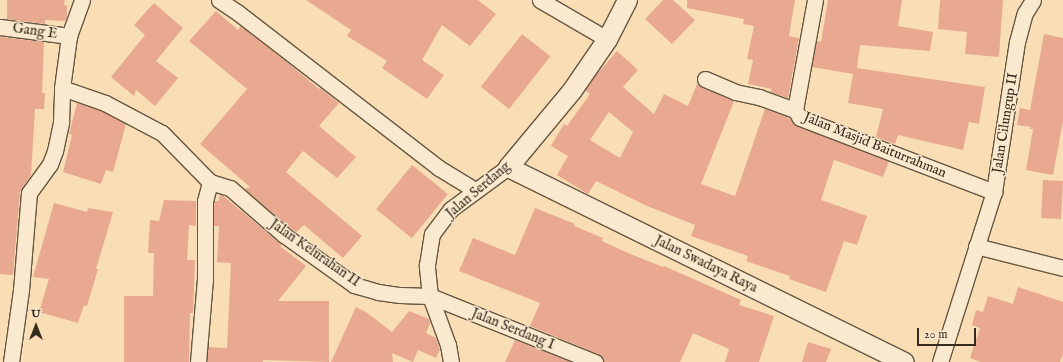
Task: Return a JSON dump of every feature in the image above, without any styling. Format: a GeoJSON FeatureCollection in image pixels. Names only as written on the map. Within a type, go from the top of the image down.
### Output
{"type":"FeatureCollection","features":[{"type":"Feature","properties":{"kind":"street"},"geometry":{"type":"LineString","coordinates":[[11,362],[21,290],[30,193],[50,164],[55,150],[61,122],[62,88],[69,36],[82,0]]}},
{"type":"Feature","properties":{"kind":"street"},"geometry":{"type":"LineString","coordinates":[[218,0],[238,12],[439,168],[475,190]]}},
{"type":"Feature","properties":{"kind":"street"},"geometry":{"type":"LineString","coordinates":[[540,0],[607,39]]}},
{"type":"Feature","properties":{"kind":"street","name":"Jalan Serdang"},"geometry":{"type":"LineString","coordinates":[[451,362],[448,345],[430,296],[427,265],[432,234],[451,209],[508,167],[572,90],[607,39],[627,0]]}},
{"type":"Feature","properties":{"kind":"street","name":"Jalan Masjid Baiturrahman"},"geometry":{"type":"LineString","coordinates":[[815,0],[795,110],[800,118],[994,192]]}},
{"type":"Feature","properties":{"kind":"street","name":"Jalan Cilungup II"},"geometry":{"type":"LineString","coordinates":[[940,362],[994,192],[1017,42],[1025,13],[1033,0]]}},
{"type":"Feature","properties":{"kind":"street","name":"Gang E"},"geometry":{"type":"LineString","coordinates":[[0,26],[69,36]]}},
{"type":"Feature","properties":{"kind":"street"},"geometry":{"type":"LineString","coordinates":[[705,80],[735,92],[795,110]]}},
{"type":"Feature","properties":{"kind":"street","name":"Jalan Kelurahan II"},"geometry":{"type":"LineString","coordinates":[[62,88],[106,103],[162,133],[210,182],[230,188],[284,235],[354,285],[378,292],[400,295],[430,296]]}},
{"type":"Feature","properties":{"kind":"street","name":"Jalan Swadaya Raya"},"geometry":{"type":"LineString","coordinates":[[508,167],[904,362]]}},
{"type":"Feature","properties":{"kind":"street"},"geometry":{"type":"LineString","coordinates":[[198,362],[205,279],[205,201],[210,182]]}},
{"type":"Feature","properties":{"kind":"street"},"geometry":{"type":"LineString","coordinates":[[976,246],[1063,268]]}},
{"type":"Feature","properties":{"kind":"street","name":"Jalan Serdang I"},"geometry":{"type":"LineString","coordinates":[[430,296],[595,362]]}},
{"type":"Feature","properties":{"kind":"building"},"geometry":{"type":"Polygon","coordinates":[[[7,0],[65,0],[64,5],[67,6],[67,16],[65,21],[45,20],[45,24],[7,19],[7,0]]]}},
{"type":"Feature","properties":{"kind":"building"},"geometry":{"type":"Polygon","coordinates":[[[306,0],[478,0],[496,14],[470,46],[442,25],[422,60],[444,75],[427,99],[382,68],[387,61],[347,36],[351,30],[306,0]]]}},
{"type":"Feature","properties":{"kind":"building"},"geometry":{"type":"Polygon","coordinates":[[[663,0],[673,0],[695,20],[672,44],[645,19],[663,0]]]}},
{"type":"Feature","properties":{"kind":"building"},"geometry":{"type":"Polygon","coordinates":[[[687,0],[795,0],[789,36],[799,38],[788,98],[770,92],[772,89],[748,84],[753,60],[747,59],[754,26],[743,24],[744,19],[687,8],[687,0]]]}},
{"type":"Feature","properties":{"kind":"building"},"geometry":{"type":"Polygon","coordinates":[[[828,0],[902,0],[898,26],[933,32],[930,51],[860,45],[857,68],[985,87],[979,124],[969,122],[963,150],[898,135],[895,144],[876,137],[883,109],[848,103],[853,74],[812,67],[817,41],[821,42],[828,0]]]}},
{"type":"Feature","properties":{"kind":"building"},"geometry":{"type":"Polygon","coordinates":[[[940,0],[1003,0],[999,57],[965,54],[967,32],[938,29],[940,0]]]}},
{"type":"Feature","properties":{"kind":"building"},"geometry":{"type":"Polygon","coordinates":[[[154,3],[183,28],[156,61],[178,78],[155,106],[136,90],[134,96],[111,77],[145,35],[134,25],[154,3]]]}},
{"type":"Feature","properties":{"kind":"building"},"geometry":{"type":"Polygon","coordinates":[[[216,11],[238,30],[241,26],[319,89],[320,88],[339,103],[319,126],[356,157],[337,178],[303,151],[286,172],[362,236],[343,258],[304,225],[296,232],[290,228],[244,189],[250,187],[200,144],[247,89],[189,41],[216,11]]]}},
{"type":"Feature","properties":{"kind":"building"},"geometry":{"type":"Polygon","coordinates":[[[522,34],[550,56],[509,109],[481,87],[522,34]]]}},
{"type":"Feature","properties":{"kind":"building"},"geometry":{"type":"Polygon","coordinates":[[[1044,34],[1063,38],[1063,121],[1053,175],[1026,170],[1033,129],[1030,129],[1031,127],[1017,125],[1020,108],[1030,110],[1044,34]]]}},
{"type":"Feature","properties":{"kind":"building"},"geometry":{"type":"Polygon","coordinates":[[[0,37],[44,42],[42,93],[45,93],[44,109],[35,109],[31,175],[20,192],[13,275],[0,274],[0,37]]]}},
{"type":"Feature","properties":{"kind":"building"},"geometry":{"type":"Polygon","coordinates":[[[617,51],[638,70],[623,87],[654,114],[664,94],[688,106],[697,84],[734,101],[701,184],[735,196],[765,109],[786,116],[797,126],[889,161],[883,177],[834,160],[821,200],[867,216],[857,245],[844,241],[826,292],[789,279],[790,276],[746,261],[748,256],[691,236],[695,225],[647,206],[596,181],[588,194],[557,175],[568,156],[551,146],[564,124],[567,126],[590,94],[585,90],[617,51]],[[609,112],[590,140],[620,158],[633,132],[609,112]]]}},
{"type":"Feature","properties":{"kind":"building"},"geometry":{"type":"Polygon","coordinates":[[[77,103],[101,111],[126,124],[113,172],[106,170],[101,184],[63,172],[72,135],[69,134],[77,103]]]}},
{"type":"Feature","properties":{"kind":"building"},"geometry":{"type":"Polygon","coordinates":[[[412,165],[448,194],[412,238],[376,209],[412,165]]]}},
{"type":"Feature","properties":{"kind":"building"},"geometry":{"type":"Polygon","coordinates":[[[1043,180],[1063,181],[1061,219],[1041,218],[1043,180]]]}},
{"type":"Feature","properties":{"kind":"building"},"geometry":{"type":"Polygon","coordinates":[[[222,195],[282,245],[280,246],[306,266],[278,301],[329,301],[329,362],[263,360],[263,362],[207,362],[208,347],[227,348],[231,263],[217,262],[219,226],[214,226],[214,201],[219,201],[219,196],[222,195]]]}},
{"type":"Feature","properties":{"kind":"building"},"geometry":{"type":"Polygon","coordinates":[[[164,200],[196,201],[196,226],[189,225],[187,260],[195,260],[193,313],[190,313],[189,362],[124,362],[124,296],[153,296],[154,253],[148,253],[150,220],[159,221],[164,200]]]}},
{"type":"Feature","properties":{"kind":"building"},"geometry":{"type":"Polygon","coordinates":[[[54,203],[87,212],[88,208],[113,212],[87,306],[84,305],[78,323],[39,312],[49,279],[33,277],[54,203]]]}},
{"type":"Feature","properties":{"kind":"building"},"geometry":{"type":"Polygon","coordinates":[[[535,208],[575,224],[574,226],[603,238],[602,241],[628,253],[663,267],[664,266],[741,300],[739,305],[774,316],[759,362],[725,362],[729,349],[693,333],[680,362],[604,362],[602,357],[598,354],[530,326],[540,303],[459,271],[473,238],[515,255],[535,208]]]}},
{"type":"Feature","properties":{"kind":"building"},"geometry":{"type":"Polygon","coordinates":[[[1018,287],[1063,302],[1063,354],[1060,362],[981,362],[970,358],[980,328],[972,325],[976,310],[983,312],[988,296],[1013,304],[1018,287]]]}},
{"type":"Feature","properties":{"kind":"building"},"geometry":{"type":"Polygon","coordinates":[[[356,307],[366,312],[392,332],[409,311],[429,319],[430,323],[426,333],[436,338],[440,350],[436,358],[418,350],[413,362],[392,353],[393,362],[331,362],[356,307]]]}},
{"type":"Feature","properties":{"kind":"building"},"geometry":{"type":"Polygon","coordinates":[[[515,340],[571,362],[505,362],[515,340]]]}},
{"type":"Feature","properties":{"kind":"building"},"geometry":{"type":"Polygon","coordinates":[[[808,342],[831,349],[826,362],[802,362],[808,342]]]}}]}
